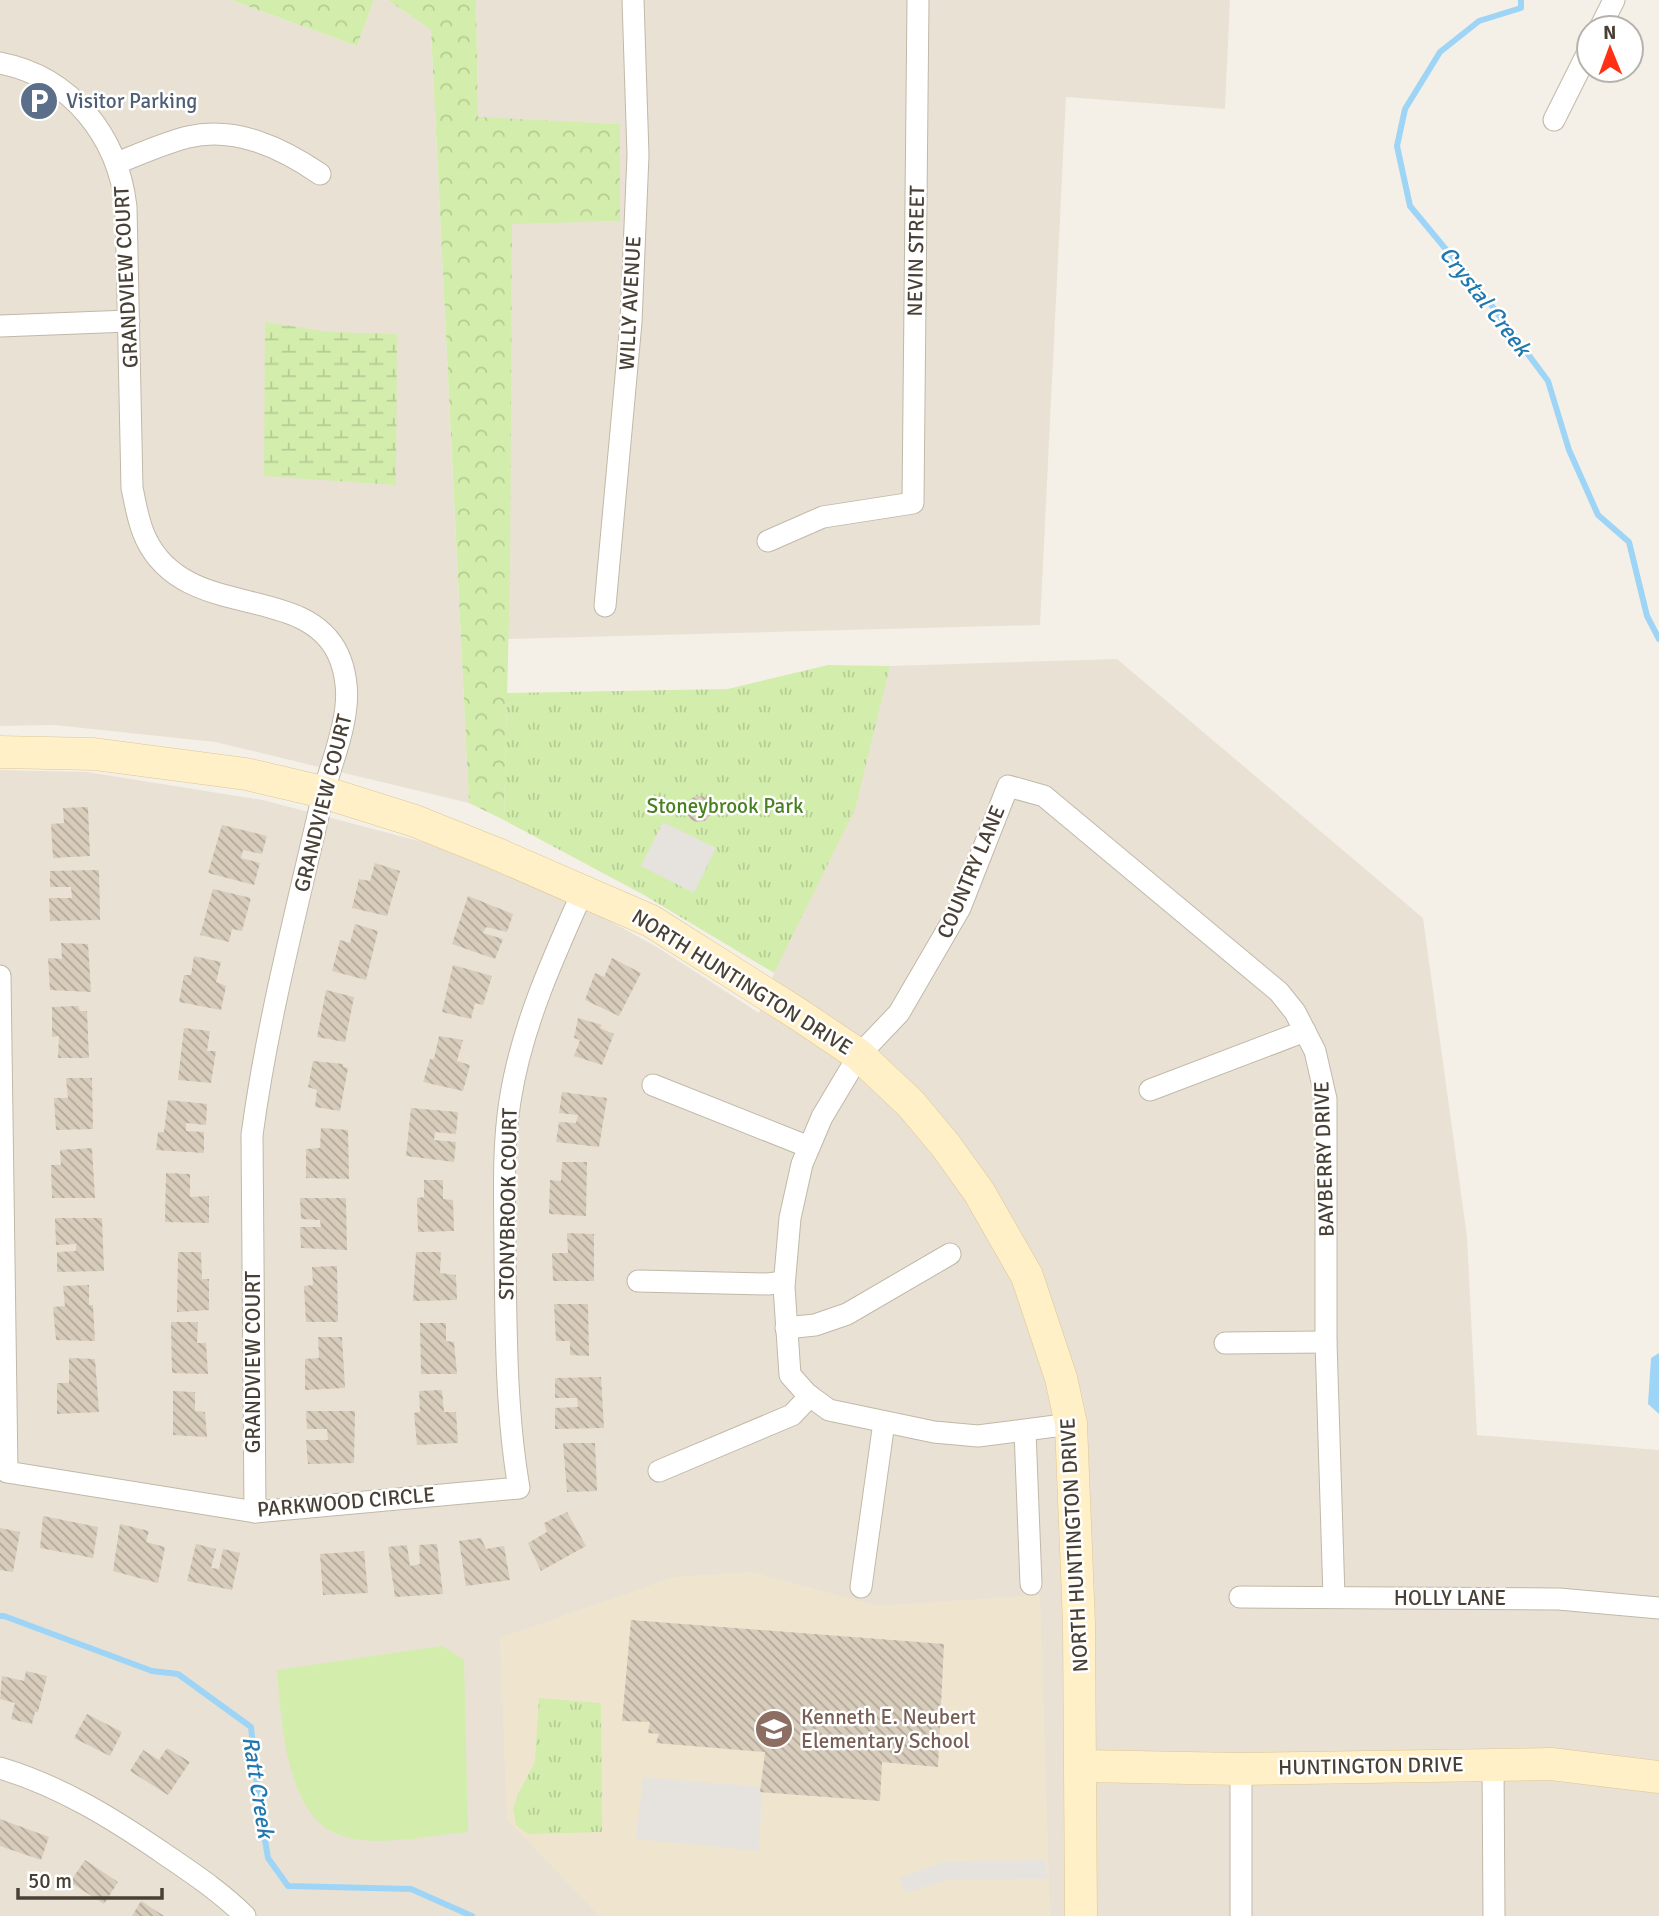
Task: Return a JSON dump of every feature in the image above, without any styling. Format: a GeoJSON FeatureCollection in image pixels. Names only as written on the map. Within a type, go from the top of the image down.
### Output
{"type":"FeatureCollection","features":[{"type":"Feature","properties":{"kind":"street","name":"WILLY AVENUE"},"geometry":{"type":"LineString","coordinates":[[605,606],[631,322],[638,155],[633,0]]}},
{"type":"Feature","properties":{"kind":"street","name":"NEVIN STREET"},"geometry":{"type":"LineString","coordinates":[[768,541],[823,517],[914,503],[918,0]]}},
{"type":"Feature","properties":{"kind":"street","name":"GRANDVIEW COURT"},"geometry":{"type":"LineString","coordinates":[[0,63],[44,78],[77,102],[101,131],[124,184],[130,321],[132,488],[139,525],[147,542],[159,559],[193,586],[222,597],[290,613],[318,627],[337,653],[345,675],[347,704],[323,792],[261,1073],[253,1135],[255,1512]]}},
{"type":"Feature","properties":{"kind":"street"},"geometry":{"type":"LineString","coordinates":[[1554,120],[1575,78]]}},
{"type":"Feature","properties":{"kind":"street"},"geometry":{"type":"LineString","coordinates":[[117,163],[191,136],[220,135],[265,143],[292,155],[320,174]]}},
{"type":"Feature","properties":{"kind":"street"},"geometry":{"type":"LineString","coordinates":[[0,326],[130,321]]}},
{"type":"Feature","properties":{"kind":"street","name":"NORTH HUNTINGTON DRIVE"},"geometry":{"type":"LineString","coordinates":[[0,752],[94,754],[246,774],[323,792],[415,821],[651,921],[859,1055],[911,1104],[979,1192],[1027,1276],[1053,1353],[1071,1424],[1079,1611],[1081,1916]]}},
{"type":"Feature","properties":{"kind":"street","name":"BAYBERRY DRIVE"},"geometry":{"type":"LineString","coordinates":[[1008,786],[1044,796],[1279,992],[1295,1012],[1315,1051],[1326,1099],[1326,1342],[1334,1597]]}},
{"type":"Feature","properties":{"kind":"street","name":"COUNTRY LANE"},"geometry":{"type":"LineString","coordinates":[[1008,786],[960,908],[944,938],[899,1013],[859,1055],[822,1117],[802,1164],[790,1218],[784,1282],[790,1375],[810,1396],[829,1410],[934,1432],[978,1436],[1071,1424]]}},
{"type":"Feature","properties":{"kind":"street","name":"STONYBROOK COURT"},"geometry":{"type":"LineString","coordinates":[[519,1488],[514,1458],[506,1308],[505,1164],[510,1101],[524,1041],[542,987],[583,891]]}},
{"type":"Feature","properties":{"kind":"street","name":"PARKWOOD CIRCLE"},"geometry":{"type":"LineString","coordinates":[[0,976],[6,1472],[255,1512],[519,1488]]}},
{"type":"Feature","properties":{"kind":"street"},"geometry":{"type":"LineString","coordinates":[[1150,1090],[1305,1031]]}},
{"type":"Feature","properties":{"kind":"street"},"geometry":{"type":"LineString","coordinates":[[653,1085],[809,1147]]}},
{"type":"Feature","properties":{"kind":"street"},"geometry":{"type":"LineString","coordinates":[[786,1328],[815,1325],[847,1314],[950,1254]]}},
{"type":"Feature","properties":{"kind":"street"},"geometry":{"type":"LineString","coordinates":[[638,1281],[768,1284],[784,1282]]}},
{"type":"Feature","properties":{"kind":"street"},"geometry":{"type":"LineString","coordinates":[[1225,1343],[1326,1342]]}},
{"type":"Feature","properties":{"kind":"street"},"geometry":{"type":"LineString","coordinates":[[659,1471],[792,1415],[810,1396]]}},
{"type":"Feature","properties":{"kind":"street"},"geometry":{"type":"LineString","coordinates":[[861,1587],[884,1422]]}},
{"type":"Feature","properties":{"kind":"street"},"geometry":{"type":"LineString","coordinates":[[1025,1431],[1031,1584]]}},
{"type":"Feature","properties":{"kind":"street","name":"HOLLY LANE"},"geometry":{"type":"LineString","coordinates":[[1240,1597],[1559,1599],[1659,1608]]}},
{"type":"Feature","properties":{"kind":"street"},"geometry":{"type":"LineString","coordinates":[[1493,1763],[1494,1916]]}},
{"type":"Feature","properties":{"kind":"street","name":"HUNTINGTON DRIVE"},"geometry":{"type":"LineString","coordinates":[[1082,1766],[1241,1769],[1493,1763],[1551,1764],[1659,1775]]}},
{"type":"Feature","properties":{"kind":"street"},"geometry":{"type":"LineString","coordinates":[[0,1768],[67,1794],[146,1841],[222,1893],[245,1916]]}},
{"type":"Feature","properties":{"kind":"street"},"geometry":{"type":"LineString","coordinates":[[1241,1769],[1241,1916]]}},
{"type":"Feature","properties":{"kind":"shaded area"},"geometry":{"type":"Polygon","coordinates":[[[0,0],[231,0],[357,46],[374,0],[388,0],[431,30],[469,803],[215,742],[54,725],[0,726],[0,0]]]}},
{"type":"Feature","properties":{"kind":"shaded area"},"geometry":{"type":"Polygon","coordinates":[[[476,0],[1230,0],[1225,109],[1066,97],[1040,625],[508,639],[512,223],[619,221],[620,124],[478,118],[476,0]]]}},
{"type":"Feature","properties":{"kind":"shaded area"},"geometry":{"type":"Polygon","coordinates":[[[1117,659],[1423,918],[1467,1236],[1477,1435],[1659,1450],[1659,1916],[0,1916],[0,770],[87,772],[263,800],[438,846],[577,903],[657,947],[759,1013],[890,666],[1117,659]]]}},
{"type":"Feature","properties":{"kind":"shaded area"},"geometry":{"type":"Polygon","coordinates":[[[663,822],[716,848],[694,893],[641,866],[663,822]]]}},
{"type":"Feature","properties":{"kind":"shaded area","name":"Kenneth E. Neubert Elementary School"},"geometry":{"type":"Polygon","coordinates":[[[751,1572],[878,1606],[1040,1595],[1050,1916],[599,1916],[507,1819],[500,1638],[674,1577],[751,1572]]]}},
{"type":"Feature","properties":{"kind":"shaded area"},"geometry":{"type":"Polygon","coordinates":[[[643,1777],[762,1787],[759,1851],[636,1839],[643,1777]]]}},
{"type":"Feature","properties":{"kind":"shaded area"},"geometry":{"type":"Polygon","coordinates":[[[1045,1860],[1048,1879],[947,1880],[905,1893],[899,1878],[945,1861],[1045,1860]]]}},
{"type":"Feature","properties":{"kind":"green space"},"geometry":{"type":"Polygon","coordinates":[[[231,0],[374,0],[357,46],[231,0]]]}},
{"type":"Feature","properties":{"kind":"green space"},"geometry":{"type":"Polygon","coordinates":[[[388,0],[476,0],[478,117],[620,124],[620,221],[512,224],[510,577],[504,820],[469,803],[431,30],[388,0]]]}},
{"type":"Feature","properties":{"kind":"green space"},"geometry":{"type":"Polygon","coordinates":[[[265,322],[329,332],[397,334],[396,485],[264,476],[265,322]]]}},
{"type":"Feature","properties":{"kind":"green space","name":"Stoneybrook Park"},"geometry":{"type":"Polygon","coordinates":[[[828,665],[890,666],[855,809],[774,973],[644,895],[504,820],[507,693],[728,689],[828,665]]]}},
{"type":"Feature","properties":{"kind":"green space"},"geometry":{"type":"Polygon","coordinates":[[[442,1646],[464,1660],[468,1832],[367,1841],[327,1829],[311,1813],[293,1776],[283,1732],[277,1670],[442,1646]]]}},
{"type":"Feature","properties":{"kind":"green space"},"geometry":{"type":"Polygon","coordinates":[[[539,1698],[601,1703],[602,1832],[528,1834],[516,1825],[513,1809],[535,1762],[539,1698]]]}},
{"type":"Feature","properties":{"kind":"water"},"geometry":{"type":"Polygon","coordinates":[[[1659,1353],[1659,1414],[1648,1404],[1651,1358],[1659,1353]]]}},
{"type":"Feature","properties":{"kind":"building"},"geometry":{"type":"Polygon","coordinates":[[[699,796],[708,800],[712,809],[708,818],[699,822],[690,818],[686,809],[690,800],[699,796]]]}},
{"type":"Feature","properties":{"kind":"building"},"geometry":{"type":"Polygon","coordinates":[[[88,807],[90,856],[53,858],[51,824],[64,823],[63,808],[88,807]]]}},
{"type":"Feature","properties":{"kind":"building"},"geometry":{"type":"Polygon","coordinates":[[[222,825],[267,836],[262,854],[243,850],[241,858],[260,863],[254,885],[208,873],[222,825]]]}},
{"type":"Feature","properties":{"kind":"building"},"geometry":{"type":"Polygon","coordinates":[[[375,863],[400,871],[387,916],[352,908],[359,879],[370,881],[375,863]]]}},
{"type":"Feature","properties":{"kind":"building"},"geometry":{"type":"Polygon","coordinates":[[[99,870],[100,920],[50,921],[49,898],[72,898],[71,887],[50,887],[50,871],[99,870]]]}},
{"type":"Feature","properties":{"kind":"building"},"geometry":{"type":"Polygon","coordinates":[[[213,889],[251,898],[242,931],[232,929],[229,942],[200,935],[213,889]]]}},
{"type":"Feature","properties":{"kind":"building"},"geometry":{"type":"Polygon","coordinates":[[[468,896],[513,914],[507,932],[486,927],[483,933],[503,939],[495,959],[452,944],[468,896]]]}},
{"type":"Feature","properties":{"kind":"building"},"geometry":{"type":"Polygon","coordinates":[[[355,924],[378,931],[366,980],[332,971],[340,940],[350,943],[355,924]]]}},
{"type":"Feature","properties":{"kind":"building"},"geometry":{"type":"Polygon","coordinates":[[[61,943],[88,944],[91,992],[50,990],[48,958],[62,959],[61,943]]]}},
{"type":"Feature","properties":{"kind":"building"},"geometry":{"type":"Polygon","coordinates":[[[194,956],[221,962],[216,982],[226,986],[221,1010],[179,1002],[184,975],[191,975],[194,956]]]}},
{"type":"Feature","properties":{"kind":"building"},"geometry":{"type":"Polygon","coordinates":[[[612,958],[641,973],[619,1016],[585,1000],[595,973],[604,977],[612,958]]]}},
{"type":"Feature","properties":{"kind":"building"},"geometry":{"type":"Polygon","coordinates":[[[453,965],[492,976],[483,1005],[475,1003],[471,1019],[442,1012],[453,965]]]}},
{"type":"Feature","properties":{"kind":"building"},"geometry":{"type":"Polygon","coordinates":[[[326,990],[354,997],[345,1042],[317,1037],[326,990]]]}},
{"type":"Feature","properties":{"kind":"building"},"geometry":{"type":"Polygon","coordinates":[[[78,1006],[80,1011],[87,1011],[89,1058],[58,1058],[59,1036],[52,1037],[52,1007],[78,1006]]]}},
{"type":"Feature","properties":{"kind":"building"},"geometry":{"type":"Polygon","coordinates":[[[578,1018],[602,1025],[600,1028],[614,1034],[602,1065],[574,1056],[580,1040],[574,1038],[578,1018]]]}},
{"type":"Feature","properties":{"kind":"building"},"geometry":{"type":"Polygon","coordinates":[[[184,1028],[210,1031],[207,1051],[216,1051],[211,1083],[178,1080],[184,1028]]]}},
{"type":"Feature","properties":{"kind":"building"},"geometry":{"type":"Polygon","coordinates":[[[439,1036],[463,1040],[457,1061],[470,1065],[463,1091],[423,1082],[430,1059],[434,1059],[439,1036]]]}},
{"type":"Feature","properties":{"kind":"building"},"geometry":{"type":"Polygon","coordinates":[[[313,1061],[343,1064],[343,1067],[348,1068],[340,1111],[315,1107],[317,1090],[308,1087],[313,1061]]]}},
{"type":"Feature","properties":{"kind":"building"},"geometry":{"type":"Polygon","coordinates":[[[66,1078],[92,1078],[93,1129],[56,1130],[54,1098],[68,1098],[66,1078]]]}},
{"type":"Feature","properties":{"kind":"building"},"geometry":{"type":"Polygon","coordinates":[[[562,1092],[607,1098],[599,1147],[556,1142],[559,1122],[576,1123],[578,1115],[559,1113],[562,1092]]]}},
{"type":"Feature","properties":{"kind":"building"},"geometry":{"type":"Polygon","coordinates":[[[168,1100],[207,1104],[206,1125],[186,1123],[186,1131],[204,1132],[204,1153],[156,1150],[158,1132],[164,1132],[168,1100]]]}},
{"type":"Feature","properties":{"kind":"building"},"geometry":{"type":"Polygon","coordinates":[[[411,1108],[458,1112],[456,1134],[435,1132],[434,1140],[456,1142],[454,1162],[406,1156],[411,1108]]]}},
{"type":"Feature","properties":{"kind":"building"},"geometry":{"type":"Polygon","coordinates":[[[321,1128],[348,1130],[349,1179],[306,1178],[306,1149],[320,1148],[321,1128]]]}},
{"type":"Feature","properties":{"kind":"building"},"geometry":{"type":"Polygon","coordinates":[[[92,1148],[95,1198],[52,1198],[51,1165],[61,1165],[60,1150],[92,1148]]]}},
{"type":"Feature","properties":{"kind":"building"},"geometry":{"type":"Polygon","coordinates":[[[562,1162],[587,1162],[586,1216],[549,1214],[550,1180],[561,1181],[562,1162]]]}},
{"type":"Feature","properties":{"kind":"building"},"geometry":{"type":"Polygon","coordinates":[[[166,1173],[190,1174],[190,1197],[209,1196],[209,1223],[165,1222],[166,1173]]]}},
{"type":"Feature","properties":{"kind":"building"},"geometry":{"type":"Polygon","coordinates":[[[424,1180],[443,1180],[443,1199],[453,1200],[454,1231],[418,1232],[417,1198],[424,1197],[424,1180]]]}},
{"type":"Feature","properties":{"kind":"building"},"geometry":{"type":"Polygon","coordinates":[[[300,1198],[346,1198],[347,1250],[301,1248],[300,1227],[321,1227],[320,1220],[301,1219],[300,1198]]]}},
{"type":"Feature","properties":{"kind":"building"},"geometry":{"type":"Polygon","coordinates":[[[55,1218],[102,1218],[104,1271],[57,1272],[57,1252],[76,1251],[76,1244],[56,1245],[55,1218]]]}},
{"type":"Feature","properties":{"kind":"building"},"geometry":{"type":"Polygon","coordinates":[[[567,1233],[594,1234],[594,1281],[553,1281],[552,1253],[568,1253],[567,1233]]]}},
{"type":"Feature","properties":{"kind":"building"},"geometry":{"type":"Polygon","coordinates":[[[178,1252],[201,1252],[202,1279],[209,1279],[209,1310],[177,1312],[178,1252]]]}},
{"type":"Feature","properties":{"kind":"building"},"geometry":{"type":"Polygon","coordinates":[[[416,1252],[441,1252],[440,1273],[456,1275],[457,1300],[413,1301],[416,1252]]]}},
{"type":"Feature","properties":{"kind":"building"},"geometry":{"type":"Polygon","coordinates":[[[337,1266],[338,1322],[306,1322],[304,1286],[313,1285],[312,1267],[337,1266]]]}},
{"type":"Feature","properties":{"kind":"building"},"geometry":{"type":"Polygon","coordinates":[[[89,1285],[89,1305],[93,1305],[95,1341],[56,1340],[53,1307],[65,1306],[63,1286],[89,1285]]]}},
{"type":"Feature","properties":{"kind":"building"},"geometry":{"type":"Polygon","coordinates":[[[554,1304],[588,1304],[589,1356],[570,1355],[570,1341],[556,1341],[554,1304]]]}},
{"type":"Feature","properties":{"kind":"building"},"geometry":{"type":"Polygon","coordinates":[[[171,1322],[198,1322],[197,1343],[206,1343],[208,1374],[172,1373],[171,1322]]]}},
{"type":"Feature","properties":{"kind":"building"},"geometry":{"type":"Polygon","coordinates":[[[420,1323],[446,1323],[446,1341],[454,1342],[457,1374],[421,1374],[420,1323]]]}},
{"type":"Feature","properties":{"kind":"building"},"geometry":{"type":"Polygon","coordinates":[[[318,1337],[342,1337],[345,1388],[305,1390],[305,1359],[319,1358],[318,1337]]]}},
{"type":"Feature","properties":{"kind":"building"},"geometry":{"type":"Polygon","coordinates":[[[69,1358],[95,1359],[99,1412],[57,1414],[57,1383],[69,1383],[69,1358]]]}},
{"type":"Feature","properties":{"kind":"building"},"geometry":{"type":"Polygon","coordinates":[[[601,1377],[604,1428],[555,1429],[555,1408],[578,1407],[577,1398],[555,1398],[555,1378],[601,1377]]]}},
{"type":"Feature","properties":{"kind":"building"},"geometry":{"type":"Polygon","coordinates":[[[442,1390],[444,1412],[456,1412],[458,1443],[417,1445],[414,1413],[420,1412],[419,1391],[442,1390]]]}},
{"type":"Feature","properties":{"kind":"building"},"geometry":{"type":"Polygon","coordinates":[[[173,1391],[195,1392],[195,1411],[205,1412],[207,1437],[173,1435],[173,1391]]]}},
{"type":"Feature","properties":{"kind":"building"},"geometry":{"type":"Polygon","coordinates":[[[306,1411],[355,1411],[354,1463],[308,1464],[306,1440],[328,1440],[327,1429],[307,1429],[306,1411]]]}},
{"type":"Feature","properties":{"kind":"building"},"geometry":{"type":"Polygon","coordinates":[[[563,1443],[595,1443],[597,1491],[567,1492],[563,1443]]]}},
{"type":"Feature","properties":{"kind":"building"},"geometry":{"type":"Polygon","coordinates":[[[567,1512],[586,1546],[541,1571],[528,1543],[547,1532],[544,1523],[567,1512]]]}},
{"type":"Feature","properties":{"kind":"building"},"geometry":{"type":"Polygon","coordinates":[[[43,1516],[98,1527],[93,1558],[40,1548],[43,1516]]]}},
{"type":"Feature","properties":{"kind":"building"},"geometry":{"type":"Polygon","coordinates":[[[120,1524],[149,1531],[146,1542],[165,1547],[158,1583],[113,1571],[120,1524]]]}},
{"type":"Feature","properties":{"kind":"building"},"geometry":{"type":"Polygon","coordinates":[[[0,1528],[20,1532],[13,1572],[0,1570],[0,1528]]]}},
{"type":"Feature","properties":{"kind":"building"},"geometry":{"type":"Polygon","coordinates":[[[481,1538],[486,1549],[504,1546],[510,1580],[466,1586],[459,1541],[481,1538]]]}},
{"type":"Feature","properties":{"kind":"building"},"geometry":{"type":"Polygon","coordinates":[[[196,1544],[216,1549],[211,1568],[219,1569],[223,1549],[240,1553],[232,1590],[187,1581],[196,1544]]]}},
{"type":"Feature","properties":{"kind":"building"},"geometry":{"type":"Polygon","coordinates":[[[437,1544],[443,1594],[395,1597],[388,1547],[407,1545],[410,1566],[420,1564],[419,1545],[437,1544]]]}},
{"type":"Feature","properties":{"kind":"building"},"geometry":{"type":"Polygon","coordinates":[[[364,1551],[368,1593],[323,1595],[320,1554],[364,1551]]]}},
{"type":"Feature","properties":{"kind":"building"},"geometry":{"type":"Polygon","coordinates":[[[631,1620],[944,1644],[938,1767],[882,1762],[880,1801],[760,1792],[765,1752],[656,1743],[659,1734],[648,1733],[650,1722],[622,1721],[631,1620]]]}},
{"type":"Feature","properties":{"kind":"building"},"geometry":{"type":"Polygon","coordinates":[[[26,1671],[47,1676],[38,1712],[35,1712],[32,1724],[11,1719],[15,1703],[0,1699],[2,1676],[24,1681],[26,1671]]]}},
{"type":"Feature","properties":{"kind":"building"},"geometry":{"type":"Polygon","coordinates":[[[87,1714],[122,1732],[110,1756],[74,1738],[87,1714]]]}},
{"type":"Feature","properties":{"kind":"building"},"geometry":{"type":"Polygon","coordinates":[[[167,1748],[190,1762],[168,1795],[130,1771],[143,1750],[159,1760],[167,1748]]]}},
{"type":"Feature","properties":{"kind":"building"},"geometry":{"type":"Polygon","coordinates":[[[0,1819],[49,1837],[41,1860],[0,1846],[0,1819]]]}},
{"type":"Feature","properties":{"kind":"building"},"geometry":{"type":"Polygon","coordinates":[[[85,1860],[118,1882],[104,1904],[70,1882],[85,1860]]]}},
{"type":"Feature","properties":{"kind":"building"},"geometry":{"type":"Polygon","coordinates":[[[141,1901],[164,1916],[132,1916],[141,1901]]]}},
{"type":"Feature","properties":{"kind":"waterway","name":"Crystal Creek"},"geometry":{"type":"LineString","coordinates":[[1521,0],[1521,8],[1479,21],[1440,52],[1405,109],[1397,146],[1410,206],[1483,294],[1548,381],[1569,450],[1598,515],[1629,542],[1647,616],[1659,639]]}},
{"type":"Feature","properties":{"kind":"waterway","name":"Ratt Creek"},"geometry":{"type":"LineString","coordinates":[[0,1616],[152,1671],[178,1674],[251,1727],[268,1858],[288,1886],[411,1889],[472,1916]]}},
{"type":"Feature","properties":{"kind":"place","name":"Visitor Parking"},"geometry":{"type":"Point","coordinates":[39,101]}},
{"type":"Feature","properties":{"kind":"place","name":"Kenneth E. Neubert Elementary School"},"geometry":{"type":"Point","coordinates":[774,1729]}}]}
